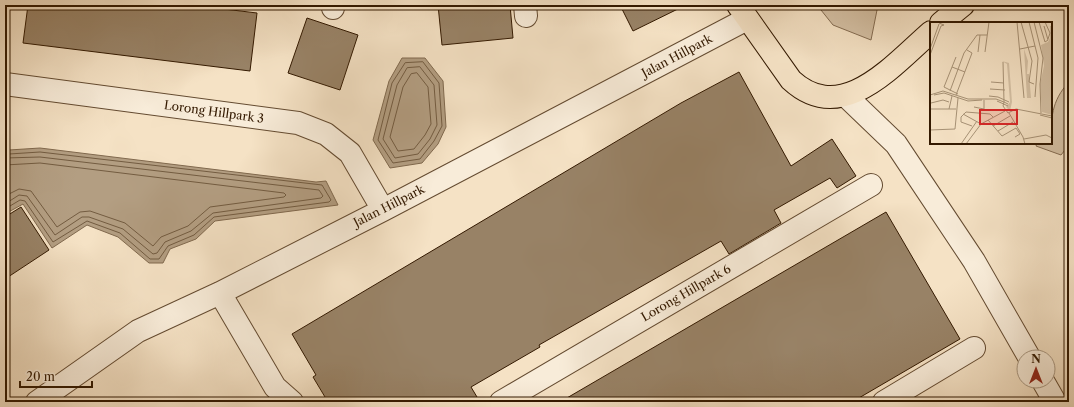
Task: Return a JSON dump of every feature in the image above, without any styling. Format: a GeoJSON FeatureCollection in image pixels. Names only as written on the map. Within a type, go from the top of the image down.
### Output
{"type":"FeatureCollection","features":[{"type":"Feature","properties":{"kind":"main road"},"geometry":{"type":"LineString","coordinates":[[942,22],[963,5]]}},
{"type":"Feature","properties":{"kind":"main road"},"geometry":{"type":"LineString","coordinates":[[743,12],[791,80],[801,89],[815,95],[829,97],[846,96],[862,88],[891,68],[930,33]]}},
{"type":"Feature","properties":{"kind":"street","name":"Jalan Hillpark"},"geometry":{"type":"LineString","coordinates":[[37,402],[138,331],[220,293],[383,210],[743,12]]}},
{"type":"Feature","properties":{"kind":"street","name":"Lorong Hillpark 3"},"geometry":{"type":"LineString","coordinates":[[5,84],[298,123],[326,134],[350,154],[383,210]]}},
{"type":"Feature","properties":{"kind":"street"},"geometry":{"type":"LineString","coordinates":[[846,96],[896,144],[974,261],[1024,349]]}},
{"type":"Feature","properties":{"kind":"street","name":"Lorong Hillpark 6"},"geometry":{"type":"LineString","coordinates":[[501,402],[871,185]]}},
{"type":"Feature","properties":{"kind":"street"},"geometry":{"type":"LineString","coordinates":[[220,293],[275,387],[292,402]]}},
{"type":"Feature","properties":{"kind":"street"},"geometry":{"type":"LineString","coordinates":[[884,402],[974,348]]}},
{"type":"Feature","properties":{"kind":"street"},"geometry":{"type":"LineString","coordinates":[[1048,389],[1055,402]]}},
{"type":"Feature","properties":{"kind":"shaded area"},"geometry":{"type":"Polygon","coordinates":[[[817,5],[878,5],[871,40],[833,25],[817,5]]]}},
{"type":"Feature","properties":{"kind":"shaded area"},"geometry":{"type":"Polygon","coordinates":[[[1069,82],[1069,145],[1061,155],[1036,146],[1037,144],[1052,144],[1053,111],[1055,103],[1069,82]]]}},
{"type":"Feature","properties":{"kind":"water"},"geometry":{"type":"Polygon","coordinates":[[[402,58],[425,58],[443,81],[446,127],[438,144],[422,163],[390,168],[373,140],[389,81],[402,58]]]}},
{"type":"Feature","properties":{"kind":"water"},"geometry":{"type":"Polygon","coordinates":[[[5,148],[9,150],[40,148],[316,182],[326,181],[338,205],[215,221],[196,239],[170,249],[163,263],[149,263],[118,237],[87,225],[52,248],[23,204],[5,214],[5,148]]]}},
{"type":"Feature","properties":{"kind":"building"},"geometry":{"type":"Polygon","coordinates":[[[28,5],[191,5],[257,13],[250,71],[23,43],[28,5]]]}},
{"type":"Feature","properties":{"kind":"building"},"geometry":{"type":"Polygon","coordinates":[[[438,5],[510,5],[513,38],[442,45],[438,5]]]}},
{"type":"Feature","properties":{"kind":"building"},"geometry":{"type":"Polygon","coordinates":[[[620,5],[686,5],[633,31],[620,5]]]}},
{"type":"Feature","properties":{"kind":"building"},"geometry":{"type":"Polygon","coordinates":[[[307,18],[358,35],[340,90],[288,73],[307,18]]]}},
{"type":"Feature","properties":{"kind":"building"},"geometry":{"type":"Polygon","coordinates":[[[739,72],[791,166],[832,139],[856,176],[837,188],[830,178],[774,210],[781,223],[729,254],[721,241],[539,345],[540,347],[471,387],[480,402],[328,402],[313,377],[316,375],[292,334],[681,103],[739,72]]]}},
{"type":"Feature","properties":{"kind":"building"},"geometry":{"type":"Polygon","coordinates":[[[21,207],[49,250],[5,279],[5,217],[21,207]]]}},
{"type":"Feature","properties":{"kind":"building"},"geometry":{"type":"Polygon","coordinates":[[[886,212],[960,339],[852,402],[560,402],[886,212]]]}}]}
